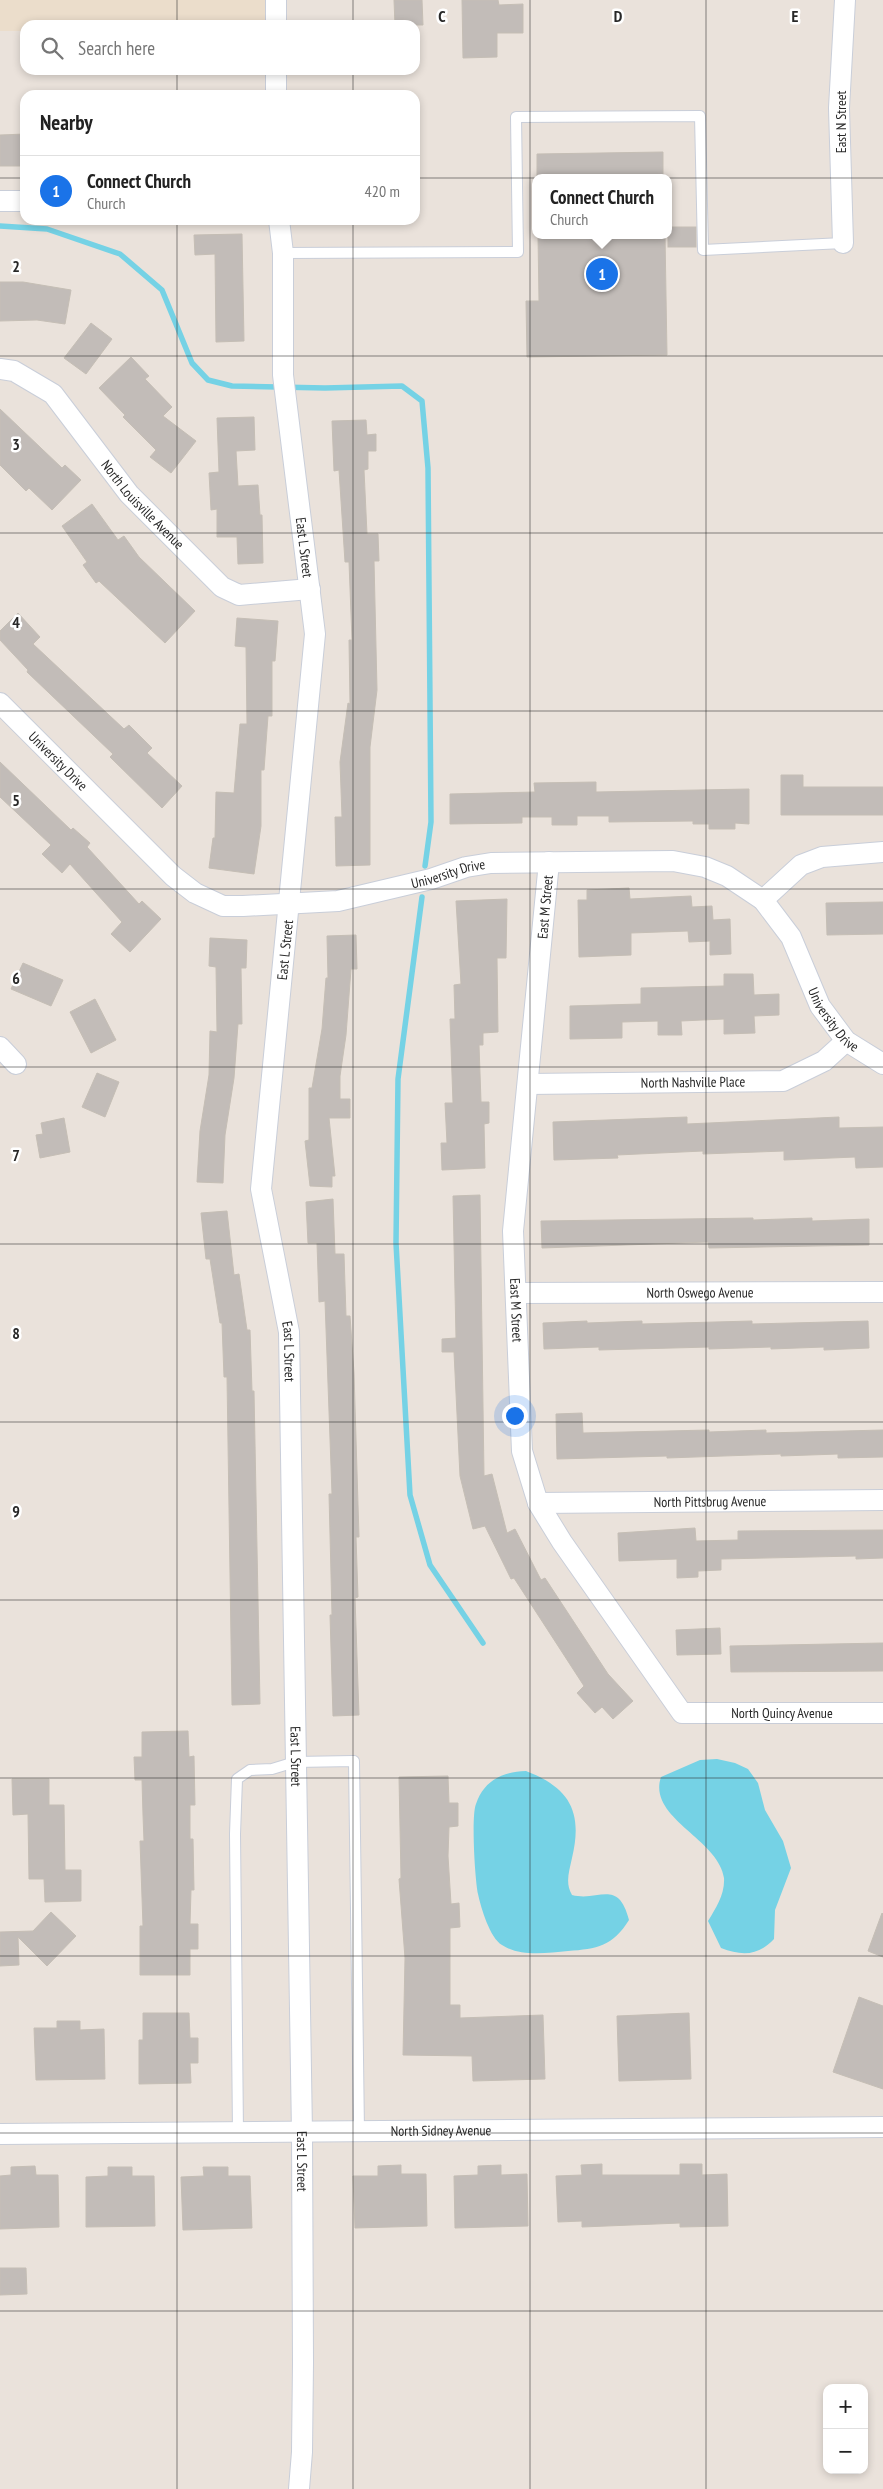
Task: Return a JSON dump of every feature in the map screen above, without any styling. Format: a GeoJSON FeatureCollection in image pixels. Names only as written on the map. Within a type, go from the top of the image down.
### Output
{"type":"FeatureCollection","features":[{"type":"Feature","properties":{"kind":"street"},"geometry":{"type":"LineString","coordinates":[[276,0],[276,20]]}},
{"type":"Feature","properties":{"kind":"street","name":"East N Street"},"geometry":{"type":"LineString","coordinates":[[843,243],[839,108],[845,0]]}},
{"type":"Feature","properties":{"kind":"street"},"geometry":{"type":"LineString","coordinates":[[276,75],[276,90]]}},
{"type":"Feature","properties":{"kind":"street"},"geometry":{"type":"LineString","coordinates":[[0,201],[20,200]]}},
{"type":"Feature","properties":{"kind":"street","name":"East L Street"},"geometry":{"type":"LineString","coordinates":[[280,225],[284,253],[283,375],[315,634],[261,1190],[289,1332],[302,2133],[303,2363],[302,2452],[299,2489]]}},
{"type":"Feature","properties":{"kind":"street","name":"North Louisville Avenue"},"geometry":{"type":"LineString","coordinates":[[0,369],[14,371],[53,394],[129,494],[222,587],[240,595],[310,588]]}},
{"type":"Feature","properties":{"kind":"street","name":"University Drive"},"geometry":{"type":"LineString","coordinates":[[0,703],[173,876],[195,893],[223,906],[338,900],[431,879],[466,867],[491,863],[673,861],[705,867],[727,876],[764,900],[790,938],[820,1006],[846,1041],[883,1064]]}},
{"type":"Feature","properties":{"kind":"street"},"geometry":{"type":"LineString","coordinates":[[764,900],[801,865],[822,857],[883,852]]}},
{"type":"Feature","properties":{"kind":"street","name":"East M Street"},"geometry":{"type":"LineString","coordinates":[[550,862],[513,1231],[522,1451],[538,1503],[562,1542],[682,1713]]}},
{"type":"Feature","properties":{"kind":"street","name":"North Nashville Place"},"geometry":{"type":"LineString","coordinates":[[528,1084],[783,1081],[824,1061],[846,1041]]}},
{"type":"Feature","properties":{"kind":"street"},"geometry":{"type":"LineString","coordinates":[[0,1047],[16,1064]]}},
{"type":"Feature","properties":{"kind":"street","name":"North Oswego Avenue"},"geometry":{"type":"LineString","coordinates":[[516,1293],[883,1292]]}},
{"type":"Feature","properties":{"kind":"street","name":"North Pittsbrug Avenue"},"geometry":{"type":"LineString","coordinates":[[538,1503],[883,1500]]}},
{"type":"Feature","properties":{"kind":"street","name":"North Quincy Avenue"},"geometry":{"type":"LineString","coordinates":[[682,1713],[883,1713]]}},
{"type":"Feature","properties":{"kind":"street","name":"North Sidney Avenue"},"geometry":{"type":"LineString","coordinates":[[0,2134],[883,2127]]}},
{"type":"Feature","properties":{"kind":"lane"},"geometry":{"type":"LineString","coordinates":[[284,253],[518,252],[516,117],[700,116],[703,250],[843,243]]}},
{"type":"Feature","properties":{"kind":"lane"},"geometry":{"type":"LineString","coordinates":[[238,2133],[235,1834],[237,1778],[250,1770],[272,1769],[296,1762],[354,1761],[359,2132]]}},
{"type":"Feature","properties":{"kind":"shaded area"},"geometry":{"type":"Polygon","coordinates":[[[0,0],[273,0],[273,20],[20,20],[20,31],[0,31],[0,0]]]}},
{"type":"Feature","properties":{"kind":"water"},"geometry":{"type":"Polygon","coordinates":[[[717,1759],[735,1763],[748,1769],[758,1783],[765,1810],[783,1841],[791,1868],[775,1910],[774,1939],[762,1949],[749,1953],[721,1948],[708,1921],[723,1890],[724,1878],[719,1864],[710,1852],[673,1817],[664,1805],[659,1792],[661,1777],[700,1760],[717,1759]]]}},
{"type":"Feature","properties":{"kind":"water"},"geometry":{"type":"Polygon","coordinates":[[[526,1771],[553,1785],[570,1804],[576,1827],[568,1882],[572,1895],[613,1895],[619,1899],[624,1907],[629,1920],[617,1936],[610,1941],[588,1949],[551,1953],[525,1953],[502,1945],[494,1936],[487,1922],[481,1907],[476,1876],[474,1834],[476,1804],[484,1789],[495,1779],[510,1773],[526,1771]]]}},
{"type":"Feature","properties":{"kind":"building"},"geometry":{"type":"Polygon","coordinates":[[[394,0],[422,0],[423,25],[420,25],[420,20],[395,20],[394,0]]]}},
{"type":"Feature","properties":{"kind":"building"},"geometry":{"type":"Polygon","coordinates":[[[462,0],[498,0],[499,5],[523,4],[523,33],[497,33],[497,57],[463,58],[462,0]]]}},
{"type":"Feature","properties":{"kind":"building"},"geometry":{"type":"Polygon","coordinates":[[[20,134],[20,166],[0,166],[0,135],[20,134]]]}},
{"type":"Feature","properties":{"kind":"building"},"geometry":{"type":"Polygon","coordinates":[[[663,152],[663,174],[537,174],[537,154],[663,152]]]}},
{"type":"Feature","properties":{"kind":"building"},"geometry":{"type":"Polygon","coordinates":[[[672,227],[696,227],[696,247],[668,247],[668,239],[672,239],[672,227]]]}},
{"type":"Feature","properties":{"kind":"building"},"geometry":{"type":"Polygon","coordinates":[[[242,234],[244,341],[216,342],[215,254],[195,255],[194,235],[242,234]]]}},
{"type":"Feature","properties":{"kind":"building"},"geometry":{"type":"Polygon","coordinates":[[[538,239],[665,239],[667,355],[527,357],[526,301],[539,301],[538,239]]]}},
{"type":"Feature","properties":{"kind":"building"},"geometry":{"type":"Polygon","coordinates":[[[0,282],[23,282],[71,290],[65,324],[37,320],[0,321],[0,282]]]}},
{"type":"Feature","properties":{"kind":"building"},"geometry":{"type":"Polygon","coordinates":[[[91,323],[112,339],[86,374],[64,358],[91,323]]]}},
{"type":"Feature","properties":{"kind":"building"},"geometry":{"type":"Polygon","coordinates":[[[131,357],[149,376],[145,379],[172,407],[163,416],[196,441],[171,473],[150,457],[156,450],[123,417],[125,415],[99,388],[131,357]]]}},
{"type":"Feature","properties":{"kind":"building"},"geometry":{"type":"Polygon","coordinates":[[[0,409],[62,468],[65,465],[81,480],[52,510],[29,488],[26,491],[0,465],[0,409]]]}},
{"type":"Feature","properties":{"kind":"building"},"geometry":{"type":"Polygon","coordinates":[[[254,417],[255,450],[236,451],[238,486],[258,485],[260,515],[262,515],[263,563],[238,564],[237,537],[217,537],[217,509],[211,510],[209,473],[219,472],[217,418],[254,417]]]}},
{"type":"Feature","properties":{"kind":"building"},"geometry":{"type":"Polygon","coordinates":[[[366,420],[367,435],[376,434],[376,451],[368,451],[368,469],[364,470],[367,534],[378,534],[379,561],[374,561],[377,690],[370,747],[370,865],[336,866],[335,817],[342,817],[340,762],[348,703],[350,704],[349,640],[352,640],[349,562],[345,562],[339,470],[334,471],[332,421],[366,420]]]}},
{"type":"Feature","properties":{"kind":"building"},"geometry":{"type":"Polygon","coordinates":[[[92,504],[118,540],[124,536],[139,557],[195,611],[165,643],[99,581],[96,583],[83,565],[87,562],[62,526],[92,504]]]}},
{"type":"Feature","properties":{"kind":"building"},"geometry":{"type":"Polygon","coordinates":[[[18,613],[40,637],[33,644],[124,729],[129,725],[152,748],[147,753],[182,786],[162,808],[110,757],[113,754],[27,672],[28,670],[0,640],[0,631],[18,613]]]}},
{"type":"Feature","properties":{"kind":"building"},"geometry":{"type":"Polygon","coordinates":[[[237,618],[278,621],[275,661],[272,661],[272,716],[268,716],[264,770],[261,770],[261,826],[254,874],[209,868],[213,838],[215,838],[216,792],[234,793],[240,724],[247,724],[246,647],[235,646],[237,618]]]}},
{"type":"Feature","properties":{"kind":"building"},"geometry":{"type":"Polygon","coordinates":[[[0,762],[71,830],[73,828],[90,843],[87,847],[139,904],[142,901],[161,919],[130,952],[111,934],[122,922],[70,864],[62,873],[42,854],[51,845],[0,797],[0,762]]]}},
{"type":"Feature","properties":{"kind":"building"},"geometry":{"type":"Polygon","coordinates":[[[781,775],[803,775],[803,787],[883,787],[883,815],[781,815],[781,775]]]}},
{"type":"Feature","properties":{"kind":"building"},"geometry":{"type":"Polygon","coordinates":[[[596,782],[596,792],[749,789],[749,824],[735,823],[735,829],[709,829],[709,824],[693,824],[693,821],[609,822],[609,816],[577,816],[577,825],[552,825],[552,817],[522,817],[522,823],[450,824],[450,794],[535,792],[534,783],[596,782]]]}},
{"type":"Feature","properties":{"kind":"building"},"geometry":{"type":"Polygon","coordinates":[[[629,888],[630,899],[691,896],[692,907],[712,906],[713,920],[730,919],[731,954],[710,955],[710,941],[689,942],[688,931],[631,933],[631,955],[579,957],[578,900],[587,900],[587,890],[629,888]]]}},
{"type":"Feature","properties":{"kind":"building"},"geometry":{"type":"Polygon","coordinates":[[[507,899],[506,958],[497,958],[498,1032],[483,1033],[483,1045],[479,1045],[481,1102],[489,1102],[489,1123],[484,1124],[485,1168],[442,1170],[441,1143],[447,1143],[445,1103],[453,1103],[450,1019],[455,1019],[454,985],[461,984],[456,901],[507,899]]]}},
{"type":"Feature","properties":{"kind":"building"},"geometry":{"type":"Polygon","coordinates":[[[883,902],[883,934],[827,935],[826,903],[883,902]]]}},
{"type":"Feature","properties":{"kind":"building"},"geometry":{"type":"Polygon","coordinates":[[[356,935],[357,969],[351,969],[346,1035],[340,1076],[340,1099],[350,1099],[350,1118],[329,1118],[335,1176],[332,1176],[332,1187],[310,1186],[305,1141],[309,1140],[309,1088],[312,1088],[322,1029],[326,978],[328,978],[327,936],[356,935]]]}},
{"type":"Feature","properties":{"kind":"building"},"geometry":{"type":"Polygon","coordinates":[[[210,938],[247,940],[246,968],[241,968],[242,1024],[238,1024],[234,1078],[225,1135],[223,1183],[197,1182],[200,1131],[209,1075],[210,1031],[217,1032],[216,967],[209,966],[210,938]]]}},
{"type":"Feature","properties":{"kind":"building"},"geometry":{"type":"Polygon","coordinates":[[[23,963],[63,980],[51,1006],[11,989],[23,963]]]}},
{"type":"Feature","properties":{"kind":"building"},"geometry":{"type":"Polygon","coordinates":[[[724,974],[753,974],[754,995],[779,994],[779,1015],[754,1016],[755,1033],[724,1034],[724,1019],[681,1021],[682,1035],[658,1035],[658,1021],[622,1022],[622,1038],[570,1039],[570,1006],[641,1004],[641,988],[724,986],[724,974]]]}},
{"type":"Feature","properties":{"kind":"building"},"geometry":{"type":"Polygon","coordinates":[[[95,999],[116,1040],[91,1053],[70,1012],[95,999]]]}},
{"type":"Feature","properties":{"kind":"building"},"geometry":{"type":"Polygon","coordinates":[[[97,1073],[119,1082],[105,1117],[82,1107],[97,1073]]]}},
{"type":"Feature","properties":{"kind":"building"},"geometry":{"type":"Polygon","coordinates":[[[687,1117],[687,1124],[839,1117],[839,1128],[883,1127],[883,1167],[856,1168],[855,1157],[784,1160],[784,1151],[703,1154],[703,1151],[617,1155],[618,1158],[554,1160],[553,1122],[687,1117]]]}},
{"type":"Feature","properties":{"kind":"building"},"geometry":{"type":"Polygon","coordinates":[[[64,1118],[70,1152],[40,1158],[36,1135],[43,1134],[41,1123],[64,1118]]]}},
{"type":"Feature","properties":{"kind":"building"},"geometry":{"type":"Polygon","coordinates":[[[480,1195],[484,1476],[492,1474],[507,1533],[515,1529],[541,1580],[545,1578],[608,1674],[633,1701],[613,1719],[602,1707],[595,1713],[577,1693],[584,1686],[514,1578],[511,1579],[485,1526],[473,1529],[460,1476],[454,1352],[442,1352],[442,1339],[456,1338],[453,1196],[480,1195]]]}},
{"type":"Feature","properties":{"kind":"building"},"geometry":{"type":"Polygon","coordinates":[[[333,1199],[335,1254],[344,1254],[346,1316],[350,1316],[354,1373],[359,1537],[356,1537],[358,1597],[355,1598],[359,1715],[333,1716],[329,1494],[332,1494],[325,1301],[319,1302],[317,1243],[308,1243],[306,1202],[333,1199]]]}},
{"type":"Feature","properties":{"kind":"building"},"geometry":{"type":"Polygon","coordinates":[[[227,1211],[234,1275],[239,1274],[247,1330],[250,1330],[252,1391],[254,1391],[260,1704],[232,1705],[227,1377],[224,1377],[222,1323],[220,1323],[210,1259],[206,1259],[201,1213],[227,1211]]]}},
{"type":"Feature","properties":{"kind":"building"},"geometry":{"type":"Polygon","coordinates":[[[753,1218],[753,1220],[812,1218],[812,1221],[869,1219],[869,1245],[709,1248],[708,1242],[542,1248],[541,1221],[753,1218]]]}},
{"type":"Feature","properties":{"kind":"building"},"geometry":{"type":"Polygon","coordinates":[[[587,1321],[587,1323],[642,1321],[642,1324],[752,1321],[752,1324],[868,1321],[869,1348],[824,1350],[824,1347],[771,1349],[771,1347],[709,1349],[709,1347],[599,1350],[599,1347],[544,1349],[543,1323],[587,1321]]]}},
{"type":"Feature","properties":{"kind":"building"},"geometry":{"type":"Polygon","coordinates":[[[582,1413],[583,1433],[766,1430],[766,1433],[883,1430],[883,1457],[838,1458],[838,1454],[781,1456],[781,1454],[557,1459],[556,1414],[582,1413]]]}},
{"type":"Feature","properties":{"kind":"building"},"geometry":{"type":"Polygon","coordinates":[[[695,1528],[696,1541],[738,1540],[738,1531],[883,1530],[883,1558],[856,1559],[856,1556],[721,1559],[721,1570],[698,1571],[698,1577],[677,1578],[677,1559],[619,1561],[618,1533],[695,1528]]]}},
{"type":"Feature","properties":{"kind":"building"},"geometry":{"type":"Polygon","coordinates":[[[720,1628],[721,1654],[677,1655],[676,1630],[720,1628]]]}},
{"type":"Feature","properties":{"kind":"building"},"geometry":{"type":"Polygon","coordinates":[[[883,1643],[883,1671],[731,1672],[730,1646],[883,1643]]]}},
{"type":"Feature","properties":{"kind":"building"},"geometry":{"type":"Polygon","coordinates":[[[188,1731],[189,1757],[194,1756],[195,1805],[190,1805],[190,1839],[193,1839],[194,1890],[191,1890],[190,1924],[198,1924],[198,1949],[190,1949],[190,1975],[140,1975],[140,1926],[143,1926],[140,1841],[144,1841],[142,1780],[135,1780],[134,1757],[142,1757],[142,1732],[188,1731]]]}},
{"type":"Feature","properties":{"kind":"building"},"geometry":{"type":"Polygon","coordinates":[[[448,1776],[449,1803],[458,1803],[458,1826],[449,1827],[448,1856],[451,1904],[459,1903],[460,1927],[450,1928],[450,2005],[460,2005],[460,2018],[543,2015],[545,2079],[473,2081],[472,2056],[403,2055],[405,1958],[399,1879],[401,1878],[399,1777],[448,1776]]]}},
{"type":"Feature","properties":{"kind":"building"},"geometry":{"type":"Polygon","coordinates":[[[12,1779],[49,1779],[49,1805],[64,1805],[65,1870],[81,1870],[81,1901],[45,1902],[44,1879],[29,1879],[28,1814],[13,1815],[12,1779]]]}},
{"type":"Feature","properties":{"kind":"building"},"geometry":{"type":"Polygon","coordinates":[[[51,1912],[76,1936],[47,1966],[18,1937],[19,1965],[0,1966],[0,1932],[33,1931],[51,1912]]]}},
{"type":"Feature","properties":{"kind":"building"},"geometry":{"type":"Polygon","coordinates":[[[883,1914],[883,1957],[868,1951],[883,1914]]]}},
{"type":"Feature","properties":{"kind":"building"},"geometry":{"type":"Polygon","coordinates":[[[859,1997],[883,2006],[883,2089],[833,2072],[859,1997]]]}},
{"type":"Feature","properties":{"kind":"building"},"geometry":{"type":"Polygon","coordinates":[[[143,2013],[189,2013],[190,2038],[198,2038],[198,2063],[190,2063],[191,2083],[139,2084],[139,2040],[143,2040],[143,2013]]]}},
{"type":"Feature","properties":{"kind":"building"},"geometry":{"type":"Polygon","coordinates":[[[689,2013],[691,2079],[619,2081],[617,2016],[689,2013]]]}},
{"type":"Feature","properties":{"kind":"building"},"geometry":{"type":"Polygon","coordinates":[[[57,2021],[80,2021],[80,2030],[104,2029],[105,2079],[36,2080],[34,2028],[57,2028],[57,2021]]]}},
{"type":"Feature","properties":{"kind":"building"},"geometry":{"type":"Polygon","coordinates":[[[602,2164],[602,2175],[680,2175],[680,2164],[702,2164],[702,2175],[727,2174],[728,2226],[680,2227],[680,2223],[582,2227],[582,2221],[558,2222],[556,2176],[582,2175],[581,2165],[602,2164]]]}},
{"type":"Feature","properties":{"kind":"building"},"geometry":{"type":"Polygon","coordinates":[[[401,2165],[401,2174],[426,2174],[427,2226],[355,2228],[353,2176],[378,2176],[378,2166],[401,2165]]]}},
{"type":"Feature","properties":{"kind":"building"},"geometry":{"type":"Polygon","coordinates":[[[501,2165],[501,2175],[527,2174],[528,2226],[455,2228],[454,2176],[478,2175],[478,2166],[501,2165]]]}},
{"type":"Feature","properties":{"kind":"building"},"geometry":{"type":"Polygon","coordinates":[[[35,2166],[36,2175],[58,2175],[59,2227],[0,2229],[0,2176],[11,2175],[11,2167],[35,2166]]]}},
{"type":"Feature","properties":{"kind":"building"},"geometry":{"type":"Polygon","coordinates":[[[108,2167],[132,2167],[132,2176],[154,2176],[155,2226],[86,2227],[86,2177],[108,2176],[108,2167]]]}},
{"type":"Feature","properties":{"kind":"building"},"geometry":{"type":"Polygon","coordinates":[[[203,2167],[228,2167],[228,2176],[250,2176],[252,2228],[183,2230],[181,2177],[204,2176],[203,2167]]]}},
{"type":"Feature","properties":{"kind":"building"},"geometry":{"type":"Polygon","coordinates":[[[0,2268],[26,2268],[27,2294],[0,2295],[0,2268]]]}},
{"type":"Feature","properties":{"kind":"waterway"},"geometry":{"type":"LineString","coordinates":[[0,226],[47,229],[120,254],[162,290],[192,363],[208,380],[232,386],[325,388],[402,386],[422,401],[428,468],[431,822],[425,866]]}},
{"type":"Feature","properties":{"kind":"waterway"},"geometry":{"type":"LineString","coordinates":[[422,897],[398,1079],[396,1243],[410,1495],[430,1565],[483,1643]]}},
{"type":"Feature","properties":{"kind":"place","name":"Connect Church"},"geometry":{"type":"Point","coordinates":[602,274]}}]}
